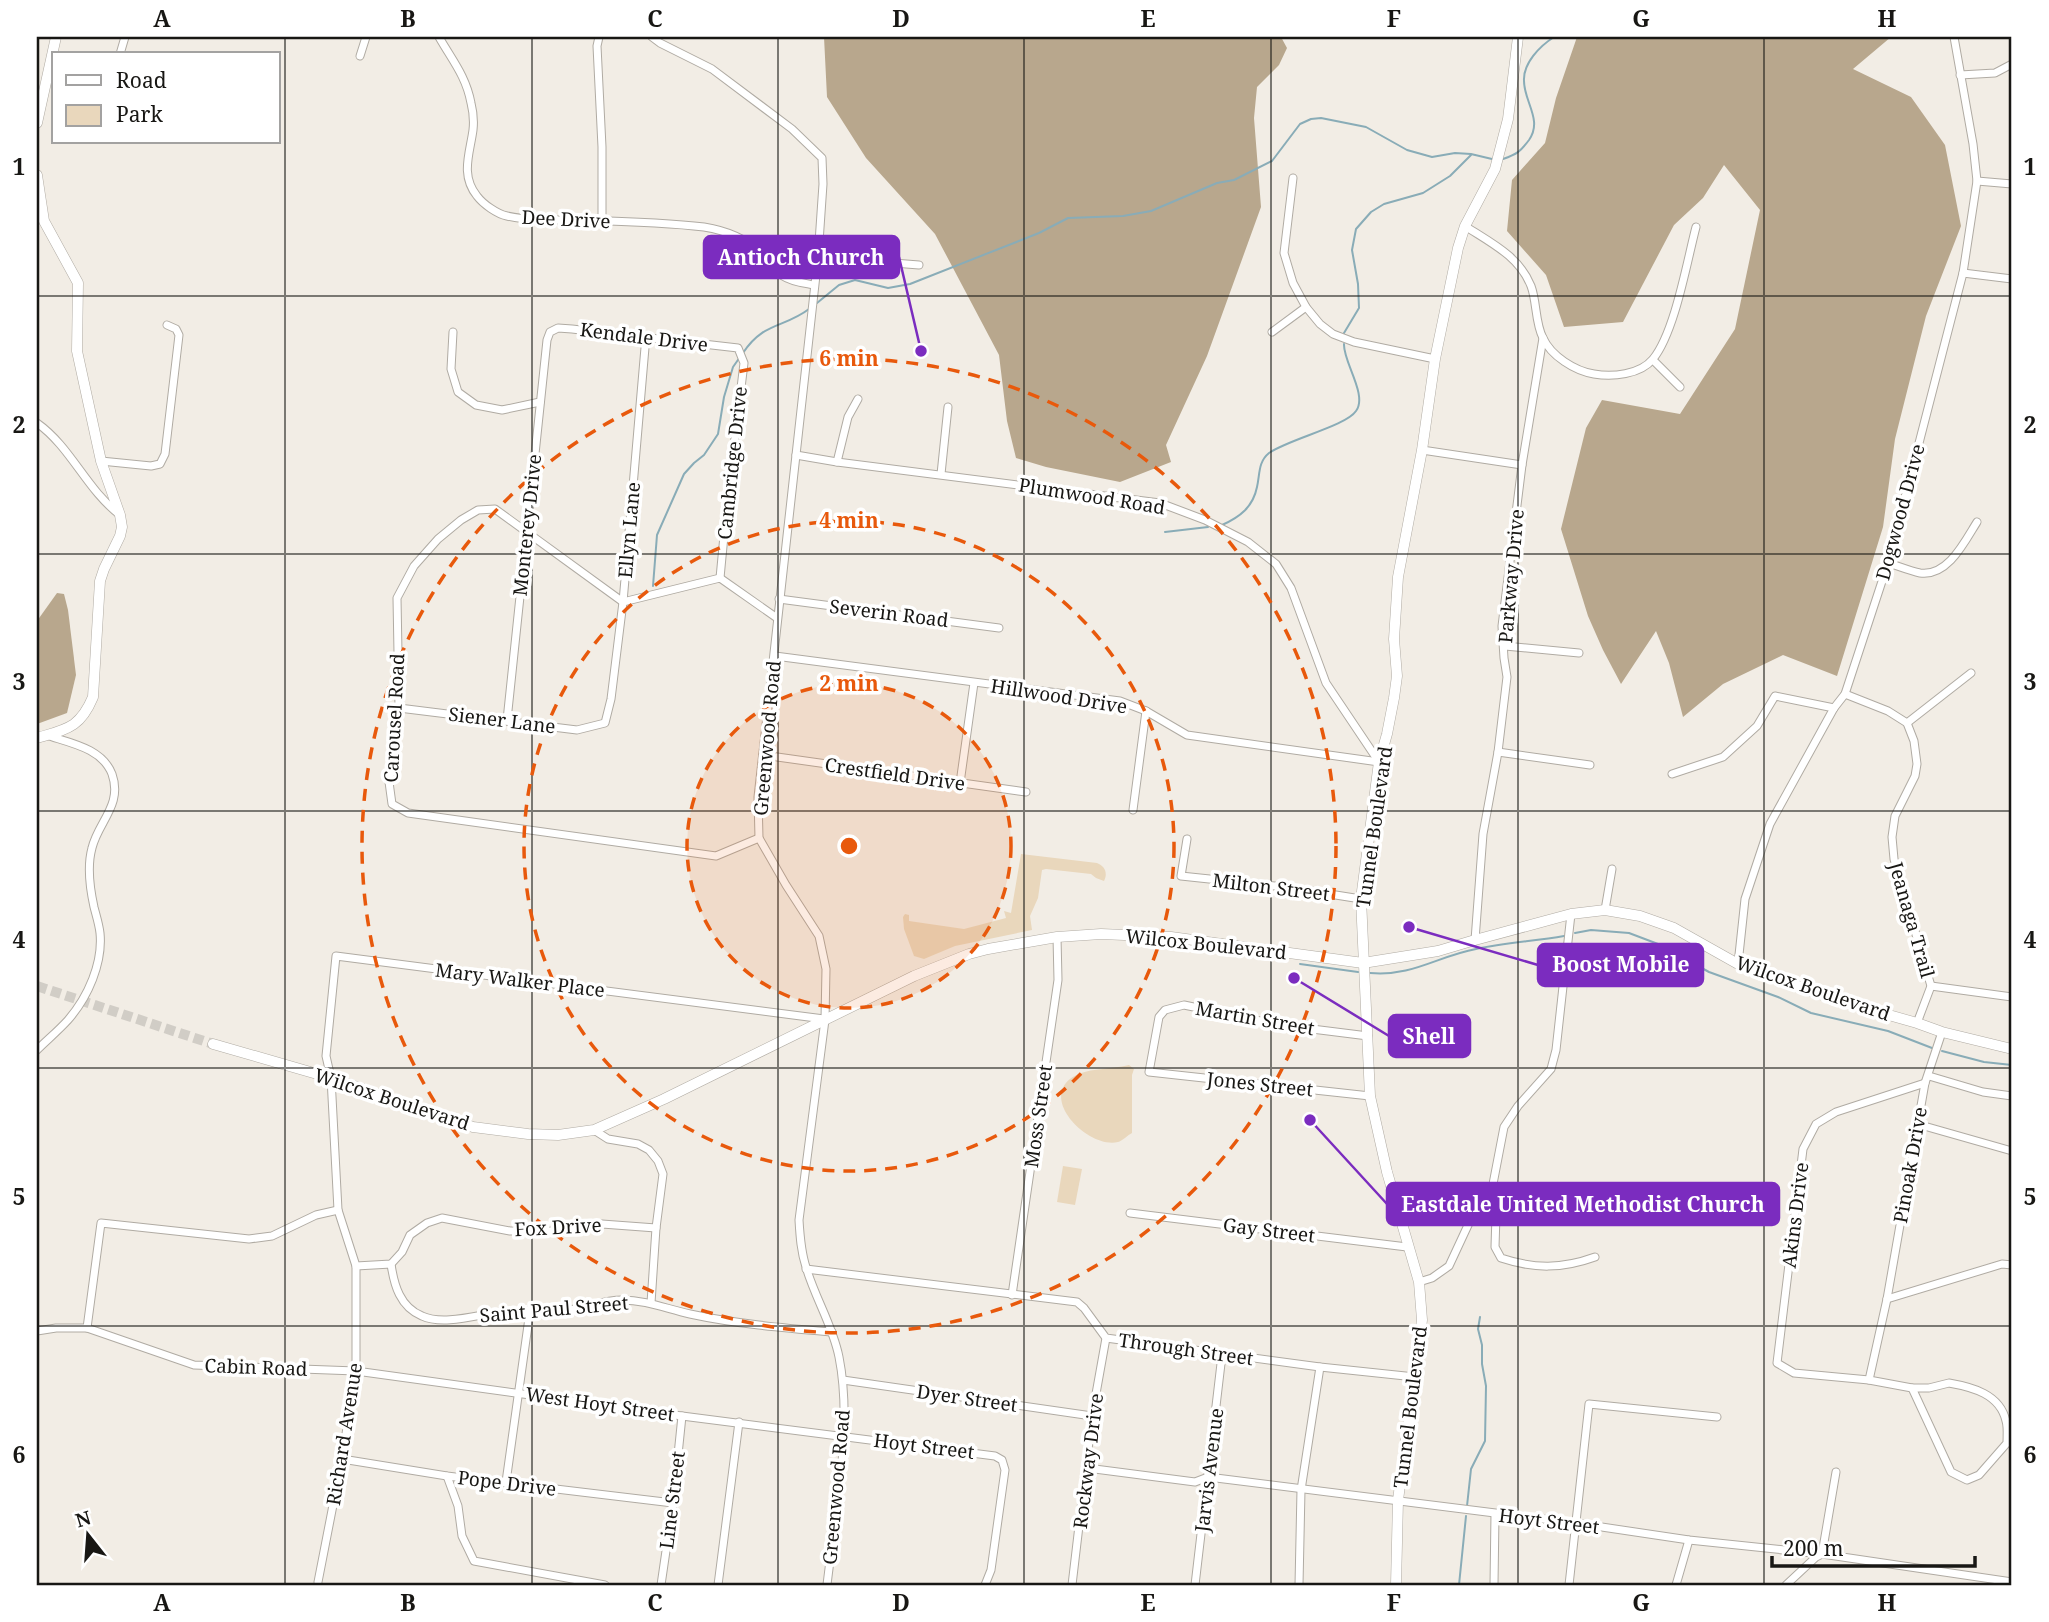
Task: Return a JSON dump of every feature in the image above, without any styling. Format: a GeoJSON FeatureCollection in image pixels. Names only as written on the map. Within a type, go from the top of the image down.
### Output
{"type":"FeatureCollection","features":[{"type":"Feature","properties":{"kind":"main road","name":"Tunnel Boulevard"},"geometry":{"type":"LineString","coordinates":[[1396,1585],[1398,1500],[1422,1320],[1419,1282],[1407,1247],[1370,1096],[1361,899],[1378,762],[1387,734],[1397,676],[1394,639],[1398,577],[1436,359],[1458,248],[1465,226],[1495,169],[1508,119],[1518,37]]}},
{"type":"Feature","properties":{"kind":"main road"},"geometry":{"type":"LineString","coordinates":[[37,123],[52,55]]}},
{"type":"Feature","properties":{"kind":"main road"},"geometry":{"type":"LineString","coordinates":[[37,175],[44,221],[78,283],[77,351],[101,461],[122,527],[100,581],[93,697],[77,724],[41,736]]}},
{"type":"Feature","properties":{"kind":"main road","name":"Wilcox Boulevard"},"geometry":{"type":"LineString","coordinates":[[213,1044],[331,1078],[473,1127],[558,1135],[594,1130],[664,1100],[914,976],[988,949],[1057,937],[1101,934],[1171,937],[1363,963],[1438,951],[1571,914],[1605,910],[1640,916],[1674,928],[1738,964],[1836,1000],[1942,1032],[2012,1049]]}},
{"type":"Feature","properties":{"kind":"street"},"geometry":{"type":"LineString","coordinates":[[360,56],[366,37]]}},
{"type":"Feature","properties":{"kind":"street","name":"Dee Drive"},"geometry":{"type":"LineString","coordinates":[[439,37],[467,83],[472,105],[473,128],[467,151],[470,185],[478,198],[504,216],[705,227],[748,242],[770,261],[781,275],[790,280],[814,285]]}},
{"type":"Feature","properties":{"kind":"street"},"geometry":{"type":"LineString","coordinates":[[599,37],[597,46],[602,147],[602,221]]}},
{"type":"Feature","properties":{"kind":"street","name":"Greenwood Road"},"geometry":{"type":"LineString","coordinates":[[652,37],[712,69],[792,129],[822,158],[818,257],[758,797],[759,838],[820,936],[826,969],[825,1020],[799,1220],[800,1246],[806,1269],[832,1332],[843,1380],[844,1436],[827,1585]]}},
{"type":"Feature","properties":{"kind":"street","name":"Dogwood Drive"},"geometry":{"type":"LineString","coordinates":[[1738,964],[1745,899],[1770,824],[1833,708],[1845,694],[1888,563],[1963,273],[1977,181],[1954,37]]}},
{"type":"Feature","properties":{"kind":"street"},"geometry":{"type":"LineString","coordinates":[[1960,75],[1995,74],[2012,64]]}},
{"type":"Feature","properties":{"kind":"street"},"geometry":{"type":"LineString","coordinates":[[1293,178],[1284,253],[1293,283],[1306,307],[1320,324],[1333,334],[1354,342],[1436,359]]}},
{"type":"Feature","properties":{"kind":"street"},"geometry":{"type":"LineString","coordinates":[[1977,181],[2012,184]]}},
{"type":"Feature","properties":{"kind":"street"},"geometry":{"type":"LineString","coordinates":[[1465,226],[1503,250],[1517,263],[1531,286],[1543,338],[1557,356],[1586,373],[1610,377],[1634,371],[1653,360],[1667,333],[1696,227]]}},
{"type":"Feature","properties":{"kind":"street"},"geometry":{"type":"LineString","coordinates":[[818,257],[919,265]]}},
{"type":"Feature","properties":{"kind":"street"},"geometry":{"type":"LineString","coordinates":[[1963,273],[2012,279]]}},
{"type":"Feature","properties":{"kind":"street"},"geometry":{"type":"LineString","coordinates":[[1272,332],[1306,307]]}},
{"type":"Feature","properties":{"kind":"street"},"geometry":{"type":"LineString","coordinates":[[101,461],[151,466],[160,464],[165,454],[178,335],[176,329],[167,325]]}},
{"type":"Feature","properties":{"kind":"street","name":"Kendale Drive"},"geometry":{"type":"LineString","coordinates":[[550,332],[558,328],[572,329],[738,348]]}},
{"type":"Feature","properties":{"kind":"street"},"geometry":{"type":"LineString","coordinates":[[453,332],[451,369],[458,392],[476,405],[502,410],[540,402]]}},
{"type":"Feature","properties":{"kind":"street","name":"Monterey Drive"},"geometry":{"type":"LineString","coordinates":[[507,720],[540,402],[550,332]]}},
{"type":"Feature","properties":{"kind":"street","name":"Ellyn Lane"},"geometry":{"type":"LineString","coordinates":[[605,723],[611,699],[622,602],[646,336]]}},
{"type":"Feature","properties":{"kind":"street","name":"Parkway Drive"},"geometry":{"type":"LineString","coordinates":[[1475,940],[1483,834],[1499,752],[1507,677],[1502,626],[1522,465],[1543,338]]}},
{"type":"Feature","properties":{"kind":"street","name":"Cambridge Drive"},"geometry":{"type":"LineString","coordinates":[[720,578],[744,363],[738,348]]}},
{"type":"Feature","properties":{"kind":"street"},"geometry":{"type":"LineString","coordinates":[[1653,360],[1680,387]]}},
{"type":"Feature","properties":{"kind":"street"},"geometry":{"type":"LineString","coordinates":[[837,462],[848,417],[858,399]]}},
{"type":"Feature","properties":{"kind":"street"},"geometry":{"type":"LineString","coordinates":[[940,474],[948,407]]}},
{"type":"Feature","properties":{"kind":"street"},"geometry":{"type":"LineString","coordinates":[[37,423],[52,434],[93,490],[120,515]]}},
{"type":"Feature","properties":{"kind":"street"},"geometry":{"type":"LineString","coordinates":[[1422,450],[1522,465]]}},
{"type":"Feature","properties":{"kind":"street","name":"Plumwood Road"},"geometry":{"type":"LineString","coordinates":[[796,455],[1160,503],[1205,520],[1248,542],[1276,564],[1291,588],[1326,683],[1378,762]]}},
{"type":"Feature","properties":{"kind":"street","name":"Carousel Road"},"geometry":{"type":"LineString","coordinates":[[622,602],[495,509],[478,510],[438,539],[414,566],[397,598],[398,708],[389,782],[392,804],[408,813],[716,856],[759,838]]}},
{"type":"Feature","properties":{"kind":"street"},"geometry":{"type":"LineString","coordinates":[[1888,563],[1920,573],[1931,573],[1955,555],[1977,522]]}},
{"type":"Feature","properties":{"kind":"street"},"geometry":{"type":"LineString","coordinates":[[622,602],[720,578],[777,618]]}},
{"type":"Feature","properties":{"kind":"street","name":"Severin Road"},"geometry":{"type":"LineString","coordinates":[[779,599],[999,628]]}},
{"type":"Feature","properties":{"kind":"street"},"geometry":{"type":"LineString","coordinates":[[1504,646],[1580,653]]}},
{"type":"Feature","properties":{"kind":"street","name":"Hillwood Drive"},"geometry":{"type":"LineString","coordinates":[[775,656],[1120,701],[1146,711],[1187,735],[1378,762]]}},
{"type":"Feature","properties":{"kind":"street"},"geometry":{"type":"LineString","coordinates":[[1845,694],[1888,711],[1908,723],[1971,673]]}},
{"type":"Feature","properties":{"kind":"street"},"geometry":{"type":"LineString","coordinates":[[960,783],[974,683]]}},
{"type":"Feature","properties":{"kind":"street"},"geometry":{"type":"LineString","coordinates":[[1672,774],[1723,757],[1757,726],[1775,696],[1833,708]]}},
{"type":"Feature","properties":{"kind":"street","name":"Siener Lane"},"geometry":{"type":"LineString","coordinates":[[398,708],[577,730],[605,723]]}},
{"type":"Feature","properties":{"kind":"street"},"geometry":{"type":"LineString","coordinates":[[1133,810],[1146,711]]}},
{"type":"Feature","properties":{"kind":"street","name":"Jeanaga Trail"},"geometry":{"type":"LineString","coordinates":[[1908,723],[1917,764],[1915,776],[1895,816],[1892,837],[1894,859],[1931,986],[1917,1023]]}},
{"type":"Feature","properties":{"kind":"street"},"geometry":{"type":"LineString","coordinates":[[37,1050],[68,1021],[84,997],[96,969],[100,933],[89,867],[92,847],[115,800],[113,776],[105,760],[91,751],[41,736]]}},
{"type":"Feature","properties":{"kind":"street"},"geometry":{"type":"LineString","coordinates":[[1499,752],[1590,765]]}},
{"type":"Feature","properties":{"kind":"street","name":"Crestfield Drive"},"geometry":{"type":"LineString","coordinates":[[763,755],[1026,792]]}},
{"type":"Feature","properties":{"kind":"street","name":"Milton Street"},"geometry":{"type":"LineString","coordinates":[[1187,839],[1181,876],[1285,887],[1361,899]]}},
{"type":"Feature","properties":{"kind":"street"},"geometry":{"type":"LineString","coordinates":[[1605,910],[1612,869]]}},
{"type":"Feature","properties":{"kind":"street"},"geometry":{"type":"LineString","coordinates":[[1571,914],[1556,1050],[1551,1069],[1518,1106],[1504,1127],[1493,1184],[1495,1247],[1501,1258],[1523,1265],[1577,1264],[1595,1257]]}},
{"type":"Feature","properties":{"kind":"street","name":"Moss Street"},"geometry":{"type":"LineString","coordinates":[[1012,1294],[1058,980],[1057,937]]}},
{"type":"Feature","properties":{"kind":"street","name":"Mary Walker Place"},"geometry":{"type":"LineString","coordinates":[[331,1078],[327,1056],[336,956],[825,1020]]}},
{"type":"Feature","properties":{"kind":"street"},"geometry":{"type":"LineString","coordinates":[[1931,986],[2012,997]]}},
{"type":"Feature","properties":{"kind":"street","name":"Martin Street"},"geometry":{"type":"LineString","coordinates":[[1149,1072],[1159,1017],[1165,1010],[1184,1005],[1280,1025],[1368,1036]]}},
{"type":"Feature","properties":{"kind":"street","name":"Pinoak Drive"},"geometry":{"type":"LineString","coordinates":[[1869,1380],[1887,1299],[1917,1124],[1942,1032]]}},
{"type":"Feature","properties":{"kind":"street","name":"Jones Street"},"geometry":{"type":"LineString","coordinates":[[1149,1072],[1370,1096]]}},
{"type":"Feature","properties":{"kind":"street","name":"Richard Avenue"},"geometry":{"type":"LineString","coordinates":[[318,1582],[356,1371],[356,1266],[338,1210],[331,1078]]}},
{"type":"Feature","properties":{"kind":"street"},"geometry":{"type":"LineString","coordinates":[[1927,1080],[2012,1096]]}},
{"type":"Feature","properties":{"kind":"street","name":"Akins Drive"},"geometry":{"type":"LineString","coordinates":[[1869,1380],[1794,1373],[1777,1363],[1803,1149],[1816,1124],[1836,1112],[1927,1080]]}},
{"type":"Feature","properties":{"kind":"street"},"geometry":{"type":"LineString","coordinates":[[1917,1124],[2012,1151]]}},
{"type":"Feature","properties":{"kind":"street"},"geometry":{"type":"LineString","coordinates":[[594,1130],[608,1139],[638,1144],[649,1150],[658,1161],[663,1174],[651,1303]]}},
{"type":"Feature","properties":{"kind":"street"},"geometry":{"type":"LineString","coordinates":[[1419,1282],[1432,1278],[1448,1266],[1469,1223],[1483,1210],[1494,1205]]}},
{"type":"Feature","properties":{"kind":"street"},"geometry":{"type":"LineString","coordinates":[[87,1328],[101,1223],[249,1239],[272,1236],[316,1215],[338,1210]]}},
{"type":"Feature","properties":{"kind":"street","name":"Gay Street"},"geometry":{"type":"LineString","coordinates":[[1130,1213],[1407,1247]]}},
{"type":"Feature","properties":{"kind":"street","name":"Fox Drive"},"geometry":{"type":"LineString","coordinates":[[391,1264],[402,1252],[410,1235],[427,1223],[442,1218],[510,1231],[555,1231],[602,1224],[656,1228]]}},
{"type":"Feature","properties":{"kind":"street"},"geometry":{"type":"LineString","coordinates":[[356,1266],[391,1264]]}},
{"type":"Feature","properties":{"kind":"street","name":"Saint Paul Street"},"geometry":{"type":"LineString","coordinates":[[391,1264],[399,1295],[408,1308],[424,1317],[447,1320],[509,1311],[554,1311],[624,1300],[651,1303],[689,1314],[790,1329],[832,1332]]}},
{"type":"Feature","properties":{"kind":"street"},"geometry":{"type":"LineString","coordinates":[[1887,1299],[2002,1264],[2012,1265]]}},
{"type":"Feature","properties":{"kind":"street","name":"Through Street"},"geometry":{"type":"LineString","coordinates":[[806,1269],[1077,1302],[1106,1338],[1415,1377]]}},
{"type":"Feature","properties":{"kind":"street"},"geometry":{"type":"LineString","coordinates":[[506,1482],[530,1311]]}},
{"type":"Feature","properties":{"kind":"street","name":"Cabin Road"},"geometry":{"type":"LineString","coordinates":[[37,1331],[87,1328],[194,1365],[356,1371]]}},
{"type":"Feature","properties":{"kind":"street","name":"Rockway Drive"},"geometry":{"type":"LineString","coordinates":[[1072,1585],[1092,1416],[1106,1338]]}},
{"type":"Feature","properties":{"kind":"street","name":"Jarvis Avenue"},"geometry":{"type":"LineString","coordinates":[[1195,1585],[1222,1354]]}},
{"type":"Feature","properties":{"kind":"street"},"geometry":{"type":"LineString","coordinates":[[1299,1585],[1301,1490],[1320,1367]]}},
{"type":"Feature","properties":{"kind":"street","name":"West Hoyt Street"},"geometry":{"type":"LineString","coordinates":[[356,1371],[844,1436]]}},
{"type":"Feature","properties":{"kind":"street","name":"Dyer Street"},"geometry":{"type":"LineString","coordinates":[[843,1380],[1092,1416]]}},
{"type":"Feature","properties":{"kind":"street"},"geometry":{"type":"LineString","coordinates":[[1869,1380],[1912,1388],[1929,1388],[1949,1383],[1972,1387],[2000,1407],[2007,1422],[2007,1443],[1979,1475],[1966,1480],[1951,1472],[1912,1388]]}},
{"type":"Feature","properties":{"kind":"street"},"geometry":{"type":"LineString","coordinates":[[1569,1585],[1589,1404],[1717,1418]]}},
{"type":"Feature","properties":{"kind":"street","name":"Line Street"},"geometry":{"type":"LineString","coordinates":[[661,1585],[682,1416]]}},
{"type":"Feature","properties":{"kind":"street"},"geometry":{"type":"LineString","coordinates":[[718,1585],[739,1422]]}},
{"type":"Feature","properties":{"kind":"street","name":"Hoyt Street"},"geometry":{"type":"LineString","coordinates":[[844,1436],[995,1456],[1002,1460],[1005,1469],[991,1570],[985,1585]]}},
{"type":"Feature","properties":{"kind":"street","name":"Pope Drive"},"geometry":{"type":"LineString","coordinates":[[342,1459],[447,1476],[673,1503]]}},
{"type":"Feature","properties":{"kind":"street","name":"Hoyt Street"},"geometry":{"type":"LineString","coordinates":[[1087,1468],[1195,1482],[1208,1478],[1398,1500],[1689,1540],[1822,1554],[2012,1582]]}},
{"type":"Feature","properties":{"kind":"street"},"geometry":{"type":"LineString","coordinates":[[1786,1585],[1822,1554],[1836,1472]]}},
{"type":"Feature","properties":{"kind":"street"},"geometry":{"type":"LineString","coordinates":[[447,1476],[458,1506],[462,1536],[474,1561],[605,1585]]}},
{"type":"Feature","properties":{"kind":"street"},"geometry":{"type":"LineString","coordinates":[[1493,1585],[1495,1514]]}},
{"type":"Feature","properties":{"kind":"street"},"geometry":{"type":"LineString","coordinates":[[1676,1585],[1689,1540]]}},
{"type":"Feature","properties":{"kind":"green space"},"geometry":{"type":"Polygon","coordinates":[[[1021,854],[1097,863],[1105,870],[1106,875],[1104,881],[1091,874],[1042,870],[1038,898],[1030,916],[1032,930],[955,946],[924,959],[914,956],[904,929],[905,914],[909,915],[909,921],[964,929],[1006,918],[1004,911],[1011,913],[1021,854]]]}},
{"type":"Feature","properties":{"kind":"green space"},"geometry":{"type":"Polygon","coordinates":[[[1129,1065],[1134,1069],[1132,1133],[1118,1142],[1095,1138],[1073,1122],[1065,1111],[1061,1100],[1063,1089],[1070,1079],[1083,1072],[1129,1065]]]}},
{"type":"Feature","properties":{"kind":"green space"},"geometry":{"type":"Polygon","coordinates":[[[1063,1166],[1082,1169],[1075,1205],[1057,1202],[1063,1166]]]}},
{"type":"Feature","properties":{"kind":"shaded area"},"geometry":{"type":"Polygon","coordinates":[[[824,37],[1281,37],[1287,48],[1279,65],[1257,87],[1254,118],[1261,207],[1207,356],[1166,445],[1171,462],[1120,482],[1016,458],[1007,421],[999,355],[935,234],[866,158],[827,97],[824,37]]]}},
{"type":"Feature","properties":{"kind":"shaded area"},"geometry":{"type":"Polygon","coordinates":[[[1577,37],[1891,37],[1853,69],[1911,97],[1945,145],[1961,226],[1926,316],[1895,439],[1883,527],[1837,676],[1783,655],[1723,684],[1683,717],[1669,663],[1656,631],[1621,684],[1588,616],[1561,529],[1586,428],[1602,400],[1680,414],[1735,329],[1760,210],[1724,165],[1703,198],[1674,225],[1623,322],[1564,327],[1546,275],[1507,231],[1512,180],[1545,143],[1556,98],[1577,37]]]}},
{"type":"Feature","properties":{"kind":"shaded area"},"geometry":{"type":"Polygon","coordinates":[[[57,593],[64,594],[68,610],[76,675],[67,713],[37,724],[37,621],[57,593]]]}},
{"type":"Feature","properties":{"kind":"waterway"},"geometry":{"type":"LineString","coordinates":[[1503,159],[1521,150],[1533,133],[1534,118],[1525,89],[1524,74],[1533,56],[1554,37]]}},
{"type":"Feature","properties":{"kind":"waterway"},"geometry":{"type":"LineString","coordinates":[[817,303],[839,285],[855,280],[888,288],[910,284],[1039,233],[1068,218],[1123,216],[1151,211],[1217,183],[1234,180],[1272,161],[1300,124],[1311,119],[1321,118],[1366,127],[1407,150],[1432,157],[1455,153],[1492,159]]}},
{"type":"Feature","properties":{"kind":"waterway"},"geometry":{"type":"LineString","coordinates":[[1344,333],[1359,308],[1352,250],[1356,229],[1371,212],[1384,204],[1423,193],[1450,176],[1471,155]]}},
{"type":"Feature","properties":{"kind":"waterway"},"geometry":{"type":"LineString","coordinates":[[743,353],[766,330],[809,309]]}},
{"type":"Feature","properties":{"kind":"waterway"},"geometry":{"type":"LineString","coordinates":[[1222,525],[1240,515],[1249,506],[1255,494],[1261,464],[1269,453],[1341,422],[1356,411],[1359,396],[1344,344]]}},
{"type":"Feature","properties":{"kind":"waterway"},"geometry":{"type":"LineString","coordinates":[[653,586],[657,535],[684,474],[704,455],[718,434],[724,397],[733,367],[740,357]]}},
{"type":"Feature","properties":{"kind":"waterway"},"geometry":{"type":"LineString","coordinates":[[1165,532],[1208,527]]}},
{"type":"Feature","properties":{"kind":"waterway"},"geometry":{"type":"LineString","coordinates":[[1575,933],[1591,930],[1629,933],[1658,944],[1709,972],[1778,997],[1811,1013],[1888,1031],[1932,1048]]}},
{"type":"Feature","properties":{"kind":"waterway"},"geometry":{"type":"LineString","coordinates":[[1370,973],[1399,972],[1462,952],[1564,936]]}},
{"type":"Feature","properties":{"kind":"waterway"},"geometry":{"type":"LineString","coordinates":[[1300,964],[1358,972]]}},
{"type":"Feature","properties":{"kind":"waterway"},"geometry":{"type":"LineString","coordinates":[[1942,1051],[1984,1062],[2012,1065]]}},
{"type":"Feature","properties":{"kind":"waterway"},"geometry":{"type":"LineString","coordinates":[[1467,1506],[1471,1469],[1485,1441],[1486,1386],[1478,1329],[1480,1317]]}},
{"type":"Feature","properties":{"kind":"waterway"},"geometry":{"type":"LineString","coordinates":[[1459,1585],[1466,1516]]}},
{"type":"Feature","properties":{"kind":"tunnel"},"geometry":{"type":"LineString","coordinates":[[37,986],[213,1044]]}},
{"type":"Feature","properties":{"kind":"place","name":"Antioch Church"},"geometry":{"type":"Point","coordinates":[921,351]}},
{"type":"Feature","properties":{"kind":"place","name":"Boost Mobile"},"geometry":{"type":"Point","coordinates":[1409,927]}},
{"type":"Feature","properties":{"kind":"place","name":"Shell"},"geometry":{"type":"Point","coordinates":[1294,978]}},
{"type":"Feature","properties":{"kind":"place","name":"Eastdale United Methodist Church"},"geometry":{"type":"Point","coordinates":[1310,1120]}}]}
